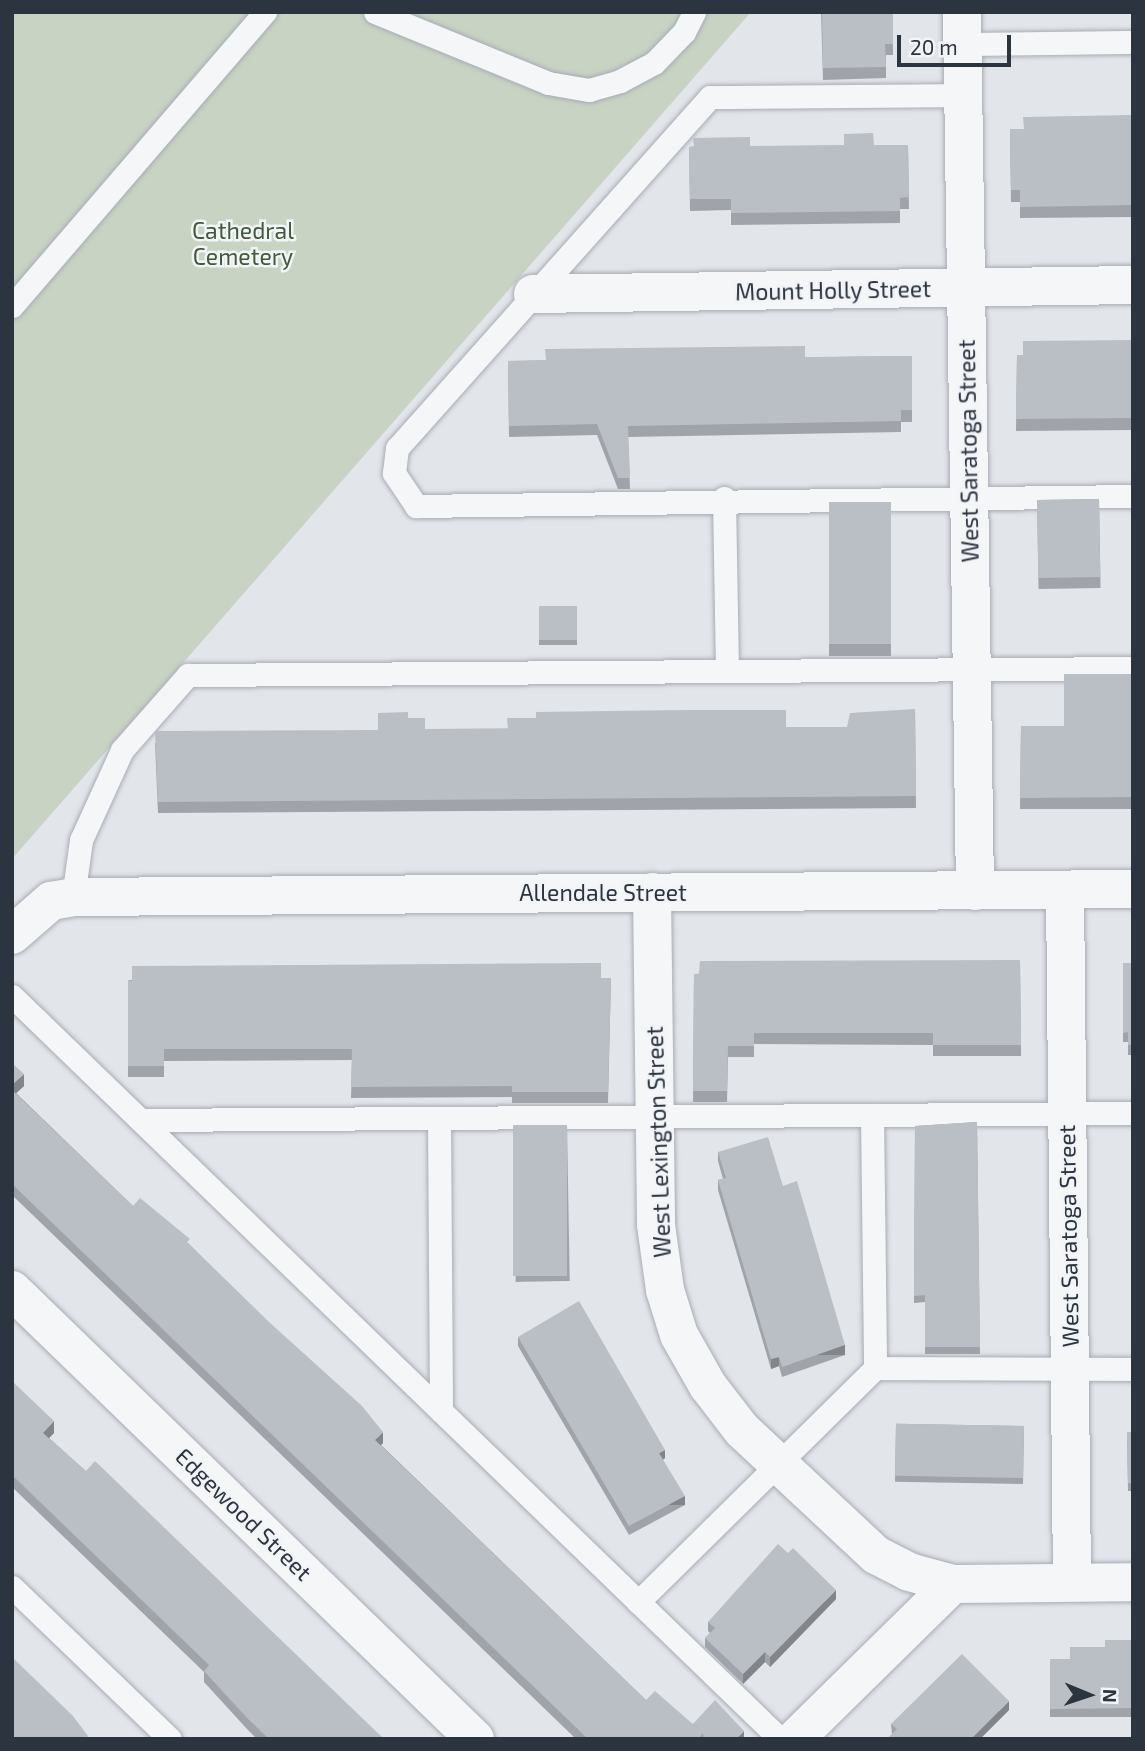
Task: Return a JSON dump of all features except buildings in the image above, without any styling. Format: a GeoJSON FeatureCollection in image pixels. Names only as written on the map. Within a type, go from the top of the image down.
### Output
{"type":"FeatureCollection","features":[{"type":"Feature","properties":{"kind":"street","name":"West Saratoga Street"},"geometry":{"type":"LineString","coordinates":[[962,28],[975,891]]}},
{"type":"Feature","properties":{"kind":"street","name":"Mount Holly Street"},"geometry":{"type":"LineString","coordinates":[[533,294],[1133,285]]}},
{"type":"Feature","properties":{"kind":"street","name":"Allendale Street"},"geometry":{"type":"LineString","coordinates":[[12,935],[51,901],[74,897],[1133,889]]}},
{"type":"Feature","properties":{"kind":"street","name":"West Saratoga Street"},"geometry":{"type":"LineString","coordinates":[[1065,890],[1072,1583]]}},
{"type":"Feature","properties":{"kind":"street","name":"West Lexington Street"},"geometry":{"type":"LineString","coordinates":[[652,892],[656,1225],[665,1290],[680,1335],[708,1386],[742,1430],[876,1555],[909,1572],[953,1584],[1133,1582]]}},
{"type":"Feature","properties":{"kind":"street","name":"Edgewood Street"},"geometry":{"type":"LineString","coordinates":[[12,1290],[475,1739]]}},
{"type":"Feature","properties":{"kind":"street"},"geometry":{"type":"LineString","coordinates":[[795,1739],[953,1584]]}},
{"type":"Feature","properties":{"kind":"lane"},"geometry":{"type":"LineString","coordinates":[[12,306],[265,12]]}},
{"type":"Feature","properties":{"kind":"lane"},"geometry":{"type":"LineString","coordinates":[[376,12],[548,83],[589,90],[620,81],[654,64],[684,32],[694,12]]}},
{"type":"Feature","properties":{"kind":"lane"},"geometry":{"type":"LineString","coordinates":[[962,28],[1133,42]]}},
{"type":"Feature","properties":{"kind":"lane"},"geometry":{"type":"LineString","coordinates":[[963,95],[709,97],[397,448],[394,473],[416,506],[724,498],[1133,496]]}},
{"type":"Feature","properties":{"kind":"lane"},"geometry":{"type":"LineString","coordinates":[[724,498],[727,669]]}},
{"type":"Feature","properties":{"kind":"lane"},"geometry":{"type":"LineString","coordinates":[[74,897],[81,840],[122,750],[188,675],[1133,668]]}},
{"type":"Feature","properties":{"kind":"lane"},"geometry":{"type":"LineString","coordinates":[[12,996],[780,1739]]}},
{"type":"Feature","properties":{"kind":"lane"},"geometry":{"type":"LineString","coordinates":[[141,1120],[1133,1113]]}},
{"type":"Feature","properties":{"kind":"lane"},"geometry":{"type":"LineString","coordinates":[[638,1602],[875,1368],[872,1115]]}},
{"type":"Feature","properties":{"kind":"lane"},"geometry":{"type":"LineString","coordinates":[[439,1118],[441,1411]]}},
{"type":"Feature","properties":{"kind":"lane"},"geometry":{"type":"LineString","coordinates":[[875,1368],[1133,1369]]}},
{"type":"Feature","properties":{"kind":"lane"},"geometry":{"type":"LineString","coordinates":[[12,1587],[170,1739]]}},
{"type":"Feature","properties":{"kind":"green space","name":"Cathedral Cemetery"},"geometry":{"type":"Polygon","coordinates":[[[12,12],[751,12],[12,859],[12,12]]]}}]}
